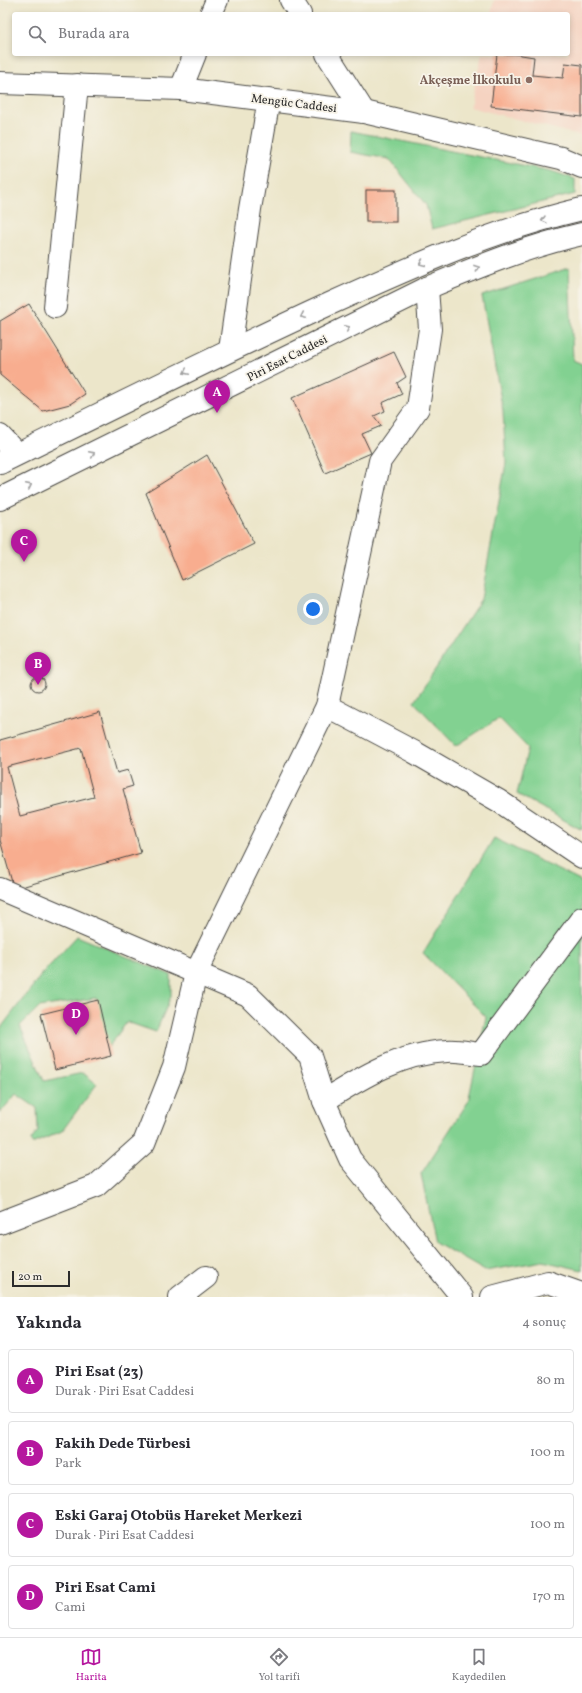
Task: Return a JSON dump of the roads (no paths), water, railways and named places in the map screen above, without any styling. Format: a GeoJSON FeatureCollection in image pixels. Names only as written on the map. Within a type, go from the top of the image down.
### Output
{"type":"FeatureCollection","features":[{"type":"Feature","properties":{"kind":"street"},"geometry":{"type":"LineString","coordinates":[[213,12],[217,0]]}},
{"type":"Feature","properties":{"kind":"street"},"geometry":{"type":"LineString","coordinates":[[291,0],[299,12]]}},
{"type":"Feature","properties":{"kind":"street"},"geometry":{"type":"LineString","coordinates":[[181,89],[194,56]]}},
{"type":"Feature","properties":{"kind":"street"},"geometry":{"type":"LineString","coordinates":[[328,56],[364,112]]}},
{"type":"Feature","properties":{"kind":"street","name":"Mengüc Caddesi"},"geometry":{"type":"LineString","coordinates":[[0,82],[181,89],[364,112],[561,158],[582,167]]}},
{"type":"Feature","properties":{"kind":"street"},"geometry":{"type":"LineString","coordinates":[[55,307],[77,85]]}},
{"type":"Feature","properties":{"kind":"street"},"geometry":{"type":"LineString","coordinates":[[230,350],[250,209],[269,99]]}},
{"type":"Feature","properties":{"kind":"street"},"geometry":{"type":"LineString","coordinates":[[0,436],[8,458],[230,350],[441,255],[492,236],[582,210]]}},
{"type":"Feature","properties":{"kind":"street","name":"Piri Esat Caddesi"},"geometry":{"type":"LineString","coordinates":[[0,499],[428,288],[500,259],[544,244],[582,234]]}},
{"type":"Feature","properties":{"kind":"street"},"geometry":{"type":"LineString","coordinates":[[0,1223],[96,1186],[144,1143],[174,1067],[196,973],[327,706],[380,461],[418,408],[430,329],[428,288]]}},
{"type":"Feature","properties":{"kind":"street"},"geometry":{"type":"LineString","coordinates":[[327,706],[414,752],[499,801],[582,858]]}},
{"type":"Feature","properties":{"kind":"street"},"geometry":{"type":"LineString","coordinates":[[0,889],[248,995],[310,1056],[324,1101],[350,1159],[462,1297]]}},
{"type":"Feature","properties":{"kind":"street"},"geometry":{"type":"LineString","coordinates":[[324,1101],[366,1074],[410,1057],[448,1051],[481,1054],[582,918]]}},
{"type":"Feature","properties":{"kind":"street"},"geometry":{"type":"LineString","coordinates":[[180,1297],[206,1277]]}},
{"type":"Feature","properties":{"kind":"street"},"geometry":{"type":"LineString","coordinates":[[492,1297],[548,1282],[582,1294]]}},
{"type":"Feature","properties":{"kind":"place","name":"Akçeşme İlkokulu"},"geometry":{"type":"Point","coordinates":[529,80]}},
{"type":"Feature","properties":{"kind":"place","name":"Piri Esat (23)"},"geometry":{"type":"Point","coordinates":[217,413]}},
{"type":"Feature","properties":{"kind":"place","name":"Eski Garaj Otobüs Hareket Merkezi"},"geometry":{"type":"Point","coordinates":[24,562]}},
{"type":"Feature","properties":{"kind":"place","name":"Fakih Dede Türbesi"},"geometry":{"type":"Point","coordinates":[38,685]}},
{"type":"Feature","properties":{"kind":"place","name":"Piri Esat Cami"},"geometry":{"type":"Point","coordinates":[76,1035]}}]}
